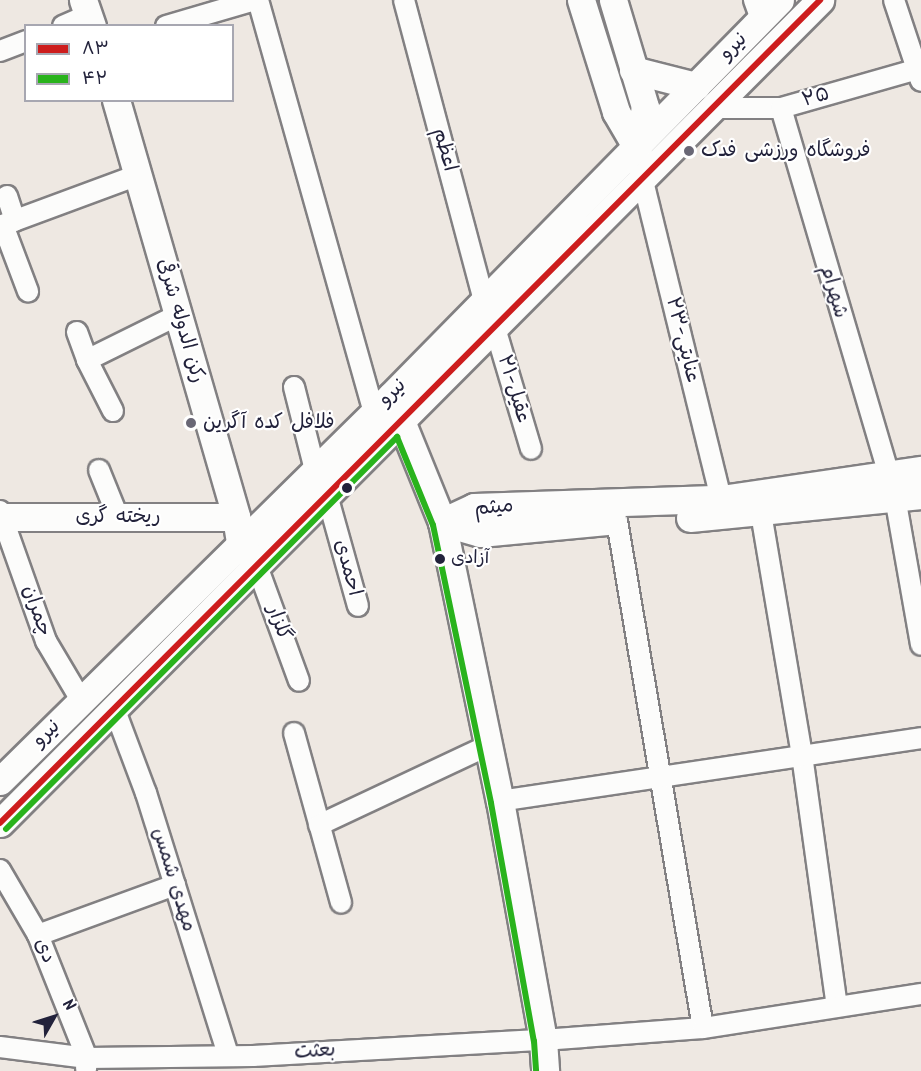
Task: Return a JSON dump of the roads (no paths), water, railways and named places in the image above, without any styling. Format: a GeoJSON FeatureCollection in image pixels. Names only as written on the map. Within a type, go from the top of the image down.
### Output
{"type":"FeatureCollection","features":[{"type":"Feature","properties":{"kind":"main road"},"geometry":{"type":"LineString","coordinates":[[581,0],[616,112],[637,148],[643,180]]}},
{"type":"Feature","properties":{"kind":"main road"},"geometry":{"type":"LineString","coordinates":[[613,0],[645,107],[637,148]]}},
{"type":"Feature","properties":{"kind":"main road","name":"نیرو"},"geometry":{"type":"LineString","coordinates":[[0,823],[327,495],[388,410],[484,301],[696,86],[757,10],[780,0]]}},
{"type":"Feature","properties":{"kind":"main road","name":"نیرو"},"geometry":{"type":"LineString","coordinates":[[0,781],[81,700],[238,530],[495,328],[820,0]]}},
{"type":"Feature","properties":{"kind":"main road"},"geometry":{"type":"LineString","coordinates":[[633,70],[696,86]]}},
{"type":"Feature","properties":{"kind":"main road","name":"رکن الدوله شرقی"},"geometry":{"type":"LineString","coordinates":[[117,102],[238,530]]}},
{"type":"Feature","properties":{"kind":"main road"},"geometry":{"type":"LineString","coordinates":[[616,112],[630,118],[645,107]]}},
{"type":"Feature","properties":{"kind":"main road"},"geometry":{"type":"LineString","coordinates":[[388,410],[442,522],[500,801],[543,1040],[545,1071]]}},
{"type":"Feature","properties":{"kind":"main road","name":"میثم"},"geometry":{"type":"LineString","coordinates":[[442,522],[480,533],[616,521],[761,513],[902,489],[921,470]]}},
{"type":"Feature","properties":{"kind":"main road","name":"میثم"},"geometry":{"type":"LineString","coordinates":[[442,522],[474,507],[721,499],[902,489]]}},
{"type":"Feature","properties":{"kind":"main road","name":"ریخته گری"},"geometry":{"type":"LineString","coordinates":[[1,515],[118,517],[238,530]]}},
{"type":"Feature","properties":{"kind":"main road"},"geometry":{"type":"LineString","coordinates":[[238,530],[257,566]]}},
{"type":"Feature","properties":{"kind":"main road"},"geometry":{"type":"LineString","coordinates":[[543,1040],[555,1071]]}},
{"type":"Feature","properties":{"kind":"street"},"geometry":{"type":"LineString","coordinates":[[173,24],[257,0],[388,410]]}},
{"type":"Feature","properties":{"kind":"street","name":"اعظم"},"geometry":{"type":"LineString","coordinates":[[404,0],[484,301]]}},
{"type":"Feature","properties":{"kind":"street"},"geometry":{"type":"LineString","coordinates":[[894,0],[920,72]]}},
{"type":"Feature","properties":{"kind":"street"},"geometry":{"type":"LineString","coordinates":[[67,24],[88,14]]}},
{"type":"Feature","properties":{"kind":"street"},"geometry":{"type":"LineString","coordinates":[[0,51],[24,42]]}},
{"type":"Feature","properties":{"kind":"street","name":"۲۵"},"geometry":{"type":"LineString","coordinates":[[712,108],[782,108],[920,72]]}},
{"type":"Feature","properties":{"kind":"street","name":"شهرام"},"geometry":{"type":"LineString","coordinates":[[782,108],[902,489],[921,645]]}},
{"type":"Feature","properties":{"kind":"street"},"geometry":{"type":"LineString","coordinates":[[6,224],[138,175]]}},
{"type":"Feature","properties":{"kind":"street","name":"۲۳-عنایتی"},"geometry":{"type":"LineString","coordinates":[[643,180],[721,499]]}},
{"type":"Feature","properties":{"kind":"street"},"geometry":{"type":"LineString","coordinates":[[7,196],[6,224],[28,291]]}},
{"type":"Feature","properties":{"kind":"street"},"geometry":{"type":"LineString","coordinates":[[87,360],[178,315]]}},
{"type":"Feature","properties":{"kind":"street","name":"۲۱-عقیل"},"geometry":{"type":"LineString","coordinates":[[495,328],[531,449]]}},
{"type":"Feature","properties":{"kind":"street"},"geometry":{"type":"LineString","coordinates":[[77,332],[87,360],[113,411]]}},
{"type":"Feature","properties":{"kind":"street"},"geometry":{"type":"LineString","coordinates":[[294,387],[315,470]]}},
{"type":"Feature","properties":{"kind":"street"},"geometry":{"type":"LineString","coordinates":[[99,470],[118,517]]}},
{"type":"Feature","properties":{"kind":"street","name":"احمدی"},"geometry":{"type":"LineString","coordinates":[[327,495],[358,606]]}},
{"type":"Feature","properties":{"kind":"street"},"geometry":{"type":"LineString","coordinates":[[761,513],[802,755],[837,1007]]}},
{"type":"Feature","properties":{"kind":"street","name":"چمران"},"geometry":{"type":"LineString","coordinates":[[1,515],[46,641],[81,700]]}},
{"type":"Feature","properties":{"kind":"street"},"geometry":{"type":"LineString","coordinates":[[616,521],[703,1028]]}},
{"type":"Feature","properties":{"kind":"street","name":"گلزار"},"geometry":{"type":"LineString","coordinates":[[257,566],[299,681]]}},
{"type":"Feature","properties":{"kind":"street","name":"مهدی شمس"},"geometry":{"type":"LineString","coordinates":[[114,708],[175,885],[228,1054]]}},
{"type":"Feature","properties":{"kind":"street"},"geometry":{"type":"LineString","coordinates":[[294,733],[341,903]]}},
{"type":"Feature","properties":{"kind":"street"},"geometry":{"type":"LineString","coordinates":[[500,801],[661,774],[921,738]]}},
{"type":"Feature","properties":{"kind":"street"},"geometry":{"type":"LineString","coordinates":[[319,825],[489,745]]}},
{"type":"Feature","properties":{"kind":"street","name":"دی"},"geometry":{"type":"LineString","coordinates":[[0,870],[38,935],[86,1065]]}},
{"type":"Feature","properties":{"kind":"street"},"geometry":{"type":"LineString","coordinates":[[38,935],[175,885]]}},
{"type":"Feature","properties":{"kind":"street","name":"بعثت"},"geometry":{"type":"LineString","coordinates":[[0,1047],[86,1065],[228,1054],[543,1040],[703,1028],[921,994]]}},
{"type":"Feature","properties":{"kind":"place","name":"فروشگاه ورزشی فدک"},"geometry":{"type":"Point","coordinates":[689,151]}},
{"type":"Feature","properties":{"kind":"place","name":"فلافل کده آگرین"},"geometry":{"type":"Point","coordinates":[191,423]}},
{"type":"Feature","properties":{"kind":"place","name":"آزادی"},"geometry":{"type":"Point","coordinates":[440,559]}}]}
